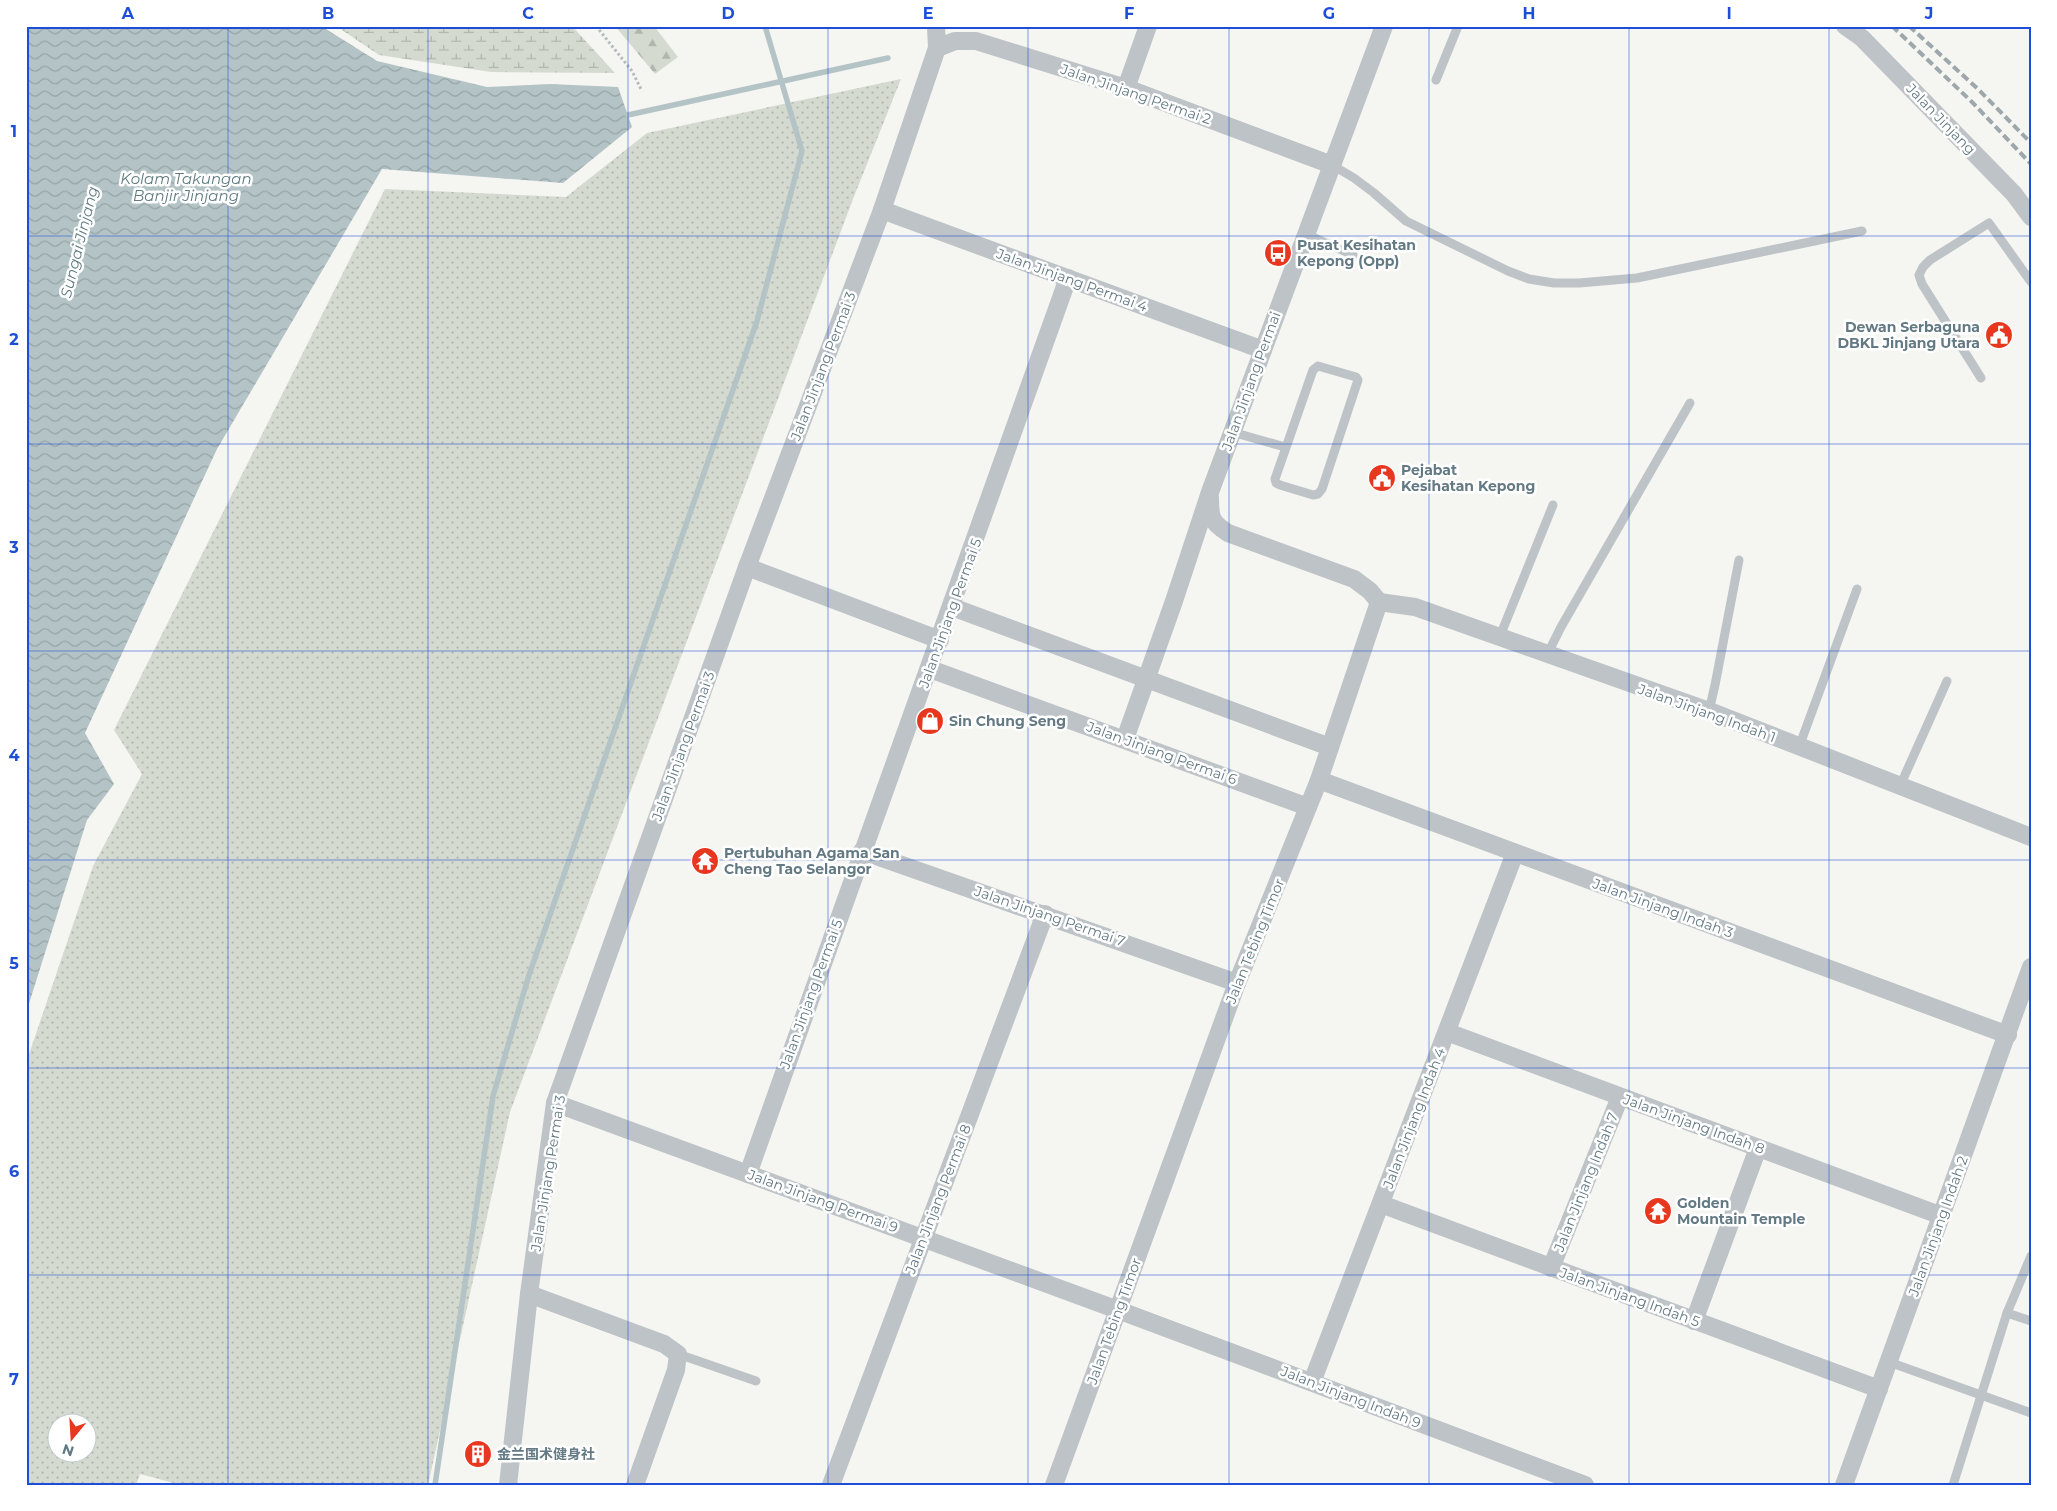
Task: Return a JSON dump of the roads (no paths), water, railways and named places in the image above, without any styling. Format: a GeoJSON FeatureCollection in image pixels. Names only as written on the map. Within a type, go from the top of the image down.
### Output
{"type":"FeatureCollection","features":[{"type":"Feature","properties":{"kind":"street","name":"Jalan Jinjang Permai 3"},"geometry":{"type":"LineString","coordinates":[[508,1485],[530,1294],[556,1103],[747,568],[882,210],[937,48],[936,26]]}},
{"type":"Feature","properties":{"kind":"street"},"geometry":{"type":"LineString","coordinates":[[1126,88],[1148,26]]}},
{"type":"Feature","properties":{"kind":"street","name":"Jalan Jinjang Permai"},"geometry":{"type":"LineString","coordinates":[[1125,739],[1210,492],[1384,26]]}},
{"type":"Feature","properties":{"kind":"street","name":"Jalan Jinjang"},"geometry":{"type":"LineString","coordinates":[[1845,26],[1862,38],[2014,194],[2031,217]]}},
{"type":"Feature","properties":{"kind":"street","name":"Jalan Jinjang Permai 2"},"geometry":{"type":"LineString","coordinates":[[937,48],[954,41],[976,42],[1126,88],[1332,165]]}},
{"type":"Feature","properties":{"kind":"street","name":"Jalan Jinjang Permai 4"},"geometry":{"type":"LineString","coordinates":[[882,210],[1263,350]]}},
{"type":"Feature","properties":{"kind":"street","name":"Jalan Jinjang Permai 5"},"geometry":{"type":"LineString","coordinates":[[748,1174],[1068,278]]}},
{"type":"Feature","properties":{"kind":"street"},"geometry":{"type":"LineString","coordinates":[[1210,492],[1210,513],[1215,524],[1228,533],[1354,579],[1370,591],[1379,602]]}},
{"type":"Feature","properties":{"kind":"street"},"geometry":{"type":"LineString","coordinates":[[747,568],[940,640]]}},
{"type":"Feature","properties":{"kind":"street","name":"Jalan Jinjang Indah 1"},"geometry":{"type":"LineString","coordinates":[[1379,602],[1415,607],[1709,711],[2031,837]]}},
{"type":"Feature","properties":{"kind":"street","name":"Jalan Tebing Timor"},"geometry":{"type":"LineString","coordinates":[[1054,1485],[1237,983],[1319,780],[1379,602]]}},
{"type":"Feature","properties":{"kind":"street"},"geometry":{"type":"LineString","coordinates":[[952,607],[1330,748]]}},
{"type":"Feature","properties":{"kind":"street","name":"Jalan Jinjang Permai 6"},"geometry":{"type":"LineString","coordinates":[[930,668],[1308,807]]}},
{"type":"Feature","properties":{"kind":"street","name":"Jalan Jinjang Indah 3"},"geometry":{"type":"LineString","coordinates":[[1319,780],[2008,1036]]}},
{"type":"Feature","properties":{"kind":"street","name":"Jalan Jinjang Permai 7"},"geometry":{"type":"LineString","coordinates":[[862,851],[1237,983]]}},
{"type":"Feature","properties":{"kind":"street","name":"Jalan Jinjang Indah 4"},"geometry":{"type":"LineString","coordinates":[[1312,1382],[1516,853]]}},
{"type":"Feature","properties":{"kind":"street","name":"Jalan Jinjang Permai 8"},"geometry":{"type":"LineString","coordinates":[[831,1485],[1045,914]]}},
{"type":"Feature","properties":{"kind":"street","name":"Jalan Jinjang Indah 2"},"geometry":{"type":"LineString","coordinates":[[1844,1485],[2008,1036],[2031,967]]}},
{"type":"Feature","properties":{"kind":"street","name":"Jalan Jinjang Indah 8"},"geometry":{"type":"LineString","coordinates":[[1447,1032],[1942,1216]]}},
{"type":"Feature","properties":{"kind":"street","name":"Jalan Jinjang Indah 7"},"geometry":{"type":"LineString","coordinates":[[1551,1268],[1620,1097]]}},
{"type":"Feature","properties":{"kind":"street","name":"Jalan Jinjang Permai 9"},"geometry":{"type":"LineString","coordinates":[[556,1103],[1118,1310]]}},
{"type":"Feature","properties":{"kind":"street"},"geometry":{"type":"LineString","coordinates":[[1694,1321],[1758,1148]]}},
{"type":"Feature","properties":{"kind":"street","name":"Jalan Jinjang Indah 5"},"geometry":{"type":"LineString","coordinates":[[1380,1204],[1879,1389]]}},
{"type":"Feature","properties":{"kind":"street"},"geometry":{"type":"LineString","coordinates":[[530,1294],[664,1344],[678,1354],[676,1370],[635,1485]]}},
{"type":"Feature","properties":{"kind":"street","name":"Jalan Jinjang Indah 9"},"geometry":{"type":"LineString","coordinates":[[1118,1310],[1582,1484]]}},
{"type":"Feature","properties":{"kind":"lane"},"geometry":{"type":"LineString","coordinates":[[1436,80],[1458,26]]}},
{"type":"Feature","properties":{"kind":"lane"},"geometry":{"type":"LineString","coordinates":[[1332,165],[1374,192],[1406,221],[1508,271],[1529,279],[1554,283],[1603,282],[1638,278],[1862,231]]}},
{"type":"Feature","properties":{"kind":"lane"},"geometry":{"type":"LineString","coordinates":[[1981,378],[1922,284],[1919,275],[1923,267],[1930,260],[1989,223],[2031,282]]}},
{"type":"Feature","properties":{"kind":"lane"},"geometry":{"type":"LineString","coordinates":[[1306,234],[1353,255]]}},
{"type":"Feature","properties":{"kind":"lane"},"geometry":{"type":"LineString","coordinates":[[1318,366],[1356,377],[1357,385],[1322,489],[1318,494],[1312,495],[1276,483],[1275,479],[1285,447],[1314,370],[1318,366]]}},
{"type":"Feature","properties":{"kind":"lane"},"geometry":{"type":"LineString","coordinates":[[1547,655],[1561,627],[1690,404]]}},
{"type":"Feature","properties":{"kind":"lane"},"geometry":{"type":"LineString","coordinates":[[1232,432],[1285,447]]}},
{"type":"Feature","properties":{"kind":"lane"},"geometry":{"type":"LineString","coordinates":[[1500,636],[1553,505]]}},
{"type":"Feature","properties":{"kind":"lane"},"geometry":{"type":"LineString","coordinates":[[1709,711],[1716,685],[1739,560]]}},
{"type":"Feature","properties":{"kind":"lane"},"geometry":{"type":"LineString","coordinates":[[1799,747],[1857,589]]}},
{"type":"Feature","properties":{"kind":"lane"},"geometry":{"type":"LineString","coordinates":[[1900,786],[1947,681]]}},
{"type":"Feature","properties":{"kind":"lane"},"geometry":{"type":"LineString","coordinates":[[1953,1485],[2007,1313],[2031,1256]]}},
{"type":"Feature","properties":{"kind":"lane"},"geometry":{"type":"LineString","coordinates":[[2007,1313],[2031,1321]]}},
{"type":"Feature","properties":{"kind":"lane"},"geometry":{"type":"LineString","coordinates":[[678,1354],[756,1381]]}},
{"type":"Feature","properties":{"kind":"lane"},"geometry":{"type":"LineString","coordinates":[[1889,1362],[2031,1413]]}},
{"type":"Feature","properties":{"kind":"water","name":"Kolam Takungan Banjir Jinjang"},"geometry":{"type":"Polygon","coordinates":[[[26,26],[321,26],[377,61],[487,87],[550,84],[618,87],[632,127],[563,183],[382,169],[217,449],[85,733],[114,784],[87,820],[26,1013],[26,26]]]}},
{"type":"Feature","properties":{"kind":"waterway"},"geometry":{"type":"LineString","coordinates":[[435,1485],[493,1096],[529,975],[757,321],[802,151],[765,26]]}},
{"type":"Feature","properties":{"kind":"waterway"},"geometry":{"type":"LineString","coordinates":[[628,115],[888,58]]}},
{"type":"Feature","properties":{"kind":"railway"},"geometry":{"type":"LineString","coordinates":[[1892,26],[1972,102],[2031,164]]}},
{"type":"Feature","properties":{"kind":"railway"},"geometry":{"type":"LineString","coordinates":[[1909,26],[1979,90],[2031,143]]}},
{"type":"Feature","properties":{"kind":"place","name":"Pusat Kesihatan Kepong (Opp)"},"geometry":{"type":"Point","coordinates":[1278,253]}},
{"type":"Feature","properties":{"kind":"place","name":"Dewan Serbaguna DBKL Jinjang Utara"},"geometry":{"type":"Point","coordinates":[1999,335]}},
{"type":"Feature","properties":{"kind":"place","name":"Pejabat Kesihatan Kepong"},"geometry":{"type":"Point","coordinates":[1382,478]}},
{"type":"Feature","properties":{"kind":"place","name":"Sin Chung Seng"},"geometry":{"type":"Point","coordinates":[930,721]}},
{"type":"Feature","properties":{"kind":"place","name":"Pertubuhan Agama San Cheng Tao Selangor"},"geometry":{"type":"Point","coordinates":[705,861]}},
{"type":"Feature","properties":{"kind":"place","name":"Golden Mountain Temple"},"geometry":{"type":"Point","coordinates":[1658,1211]}},
{"type":"Feature","properties":{"kind":"place","name":"金兰国术健身社"},"geometry":{"type":"Point","coordinates":[478,1454]}},
{"type":"Feature","properties":{"kind":"water label","name":"Sungai Jinjang"},"geometry":{"type":"Point","coordinates":[79,242]}}]}
